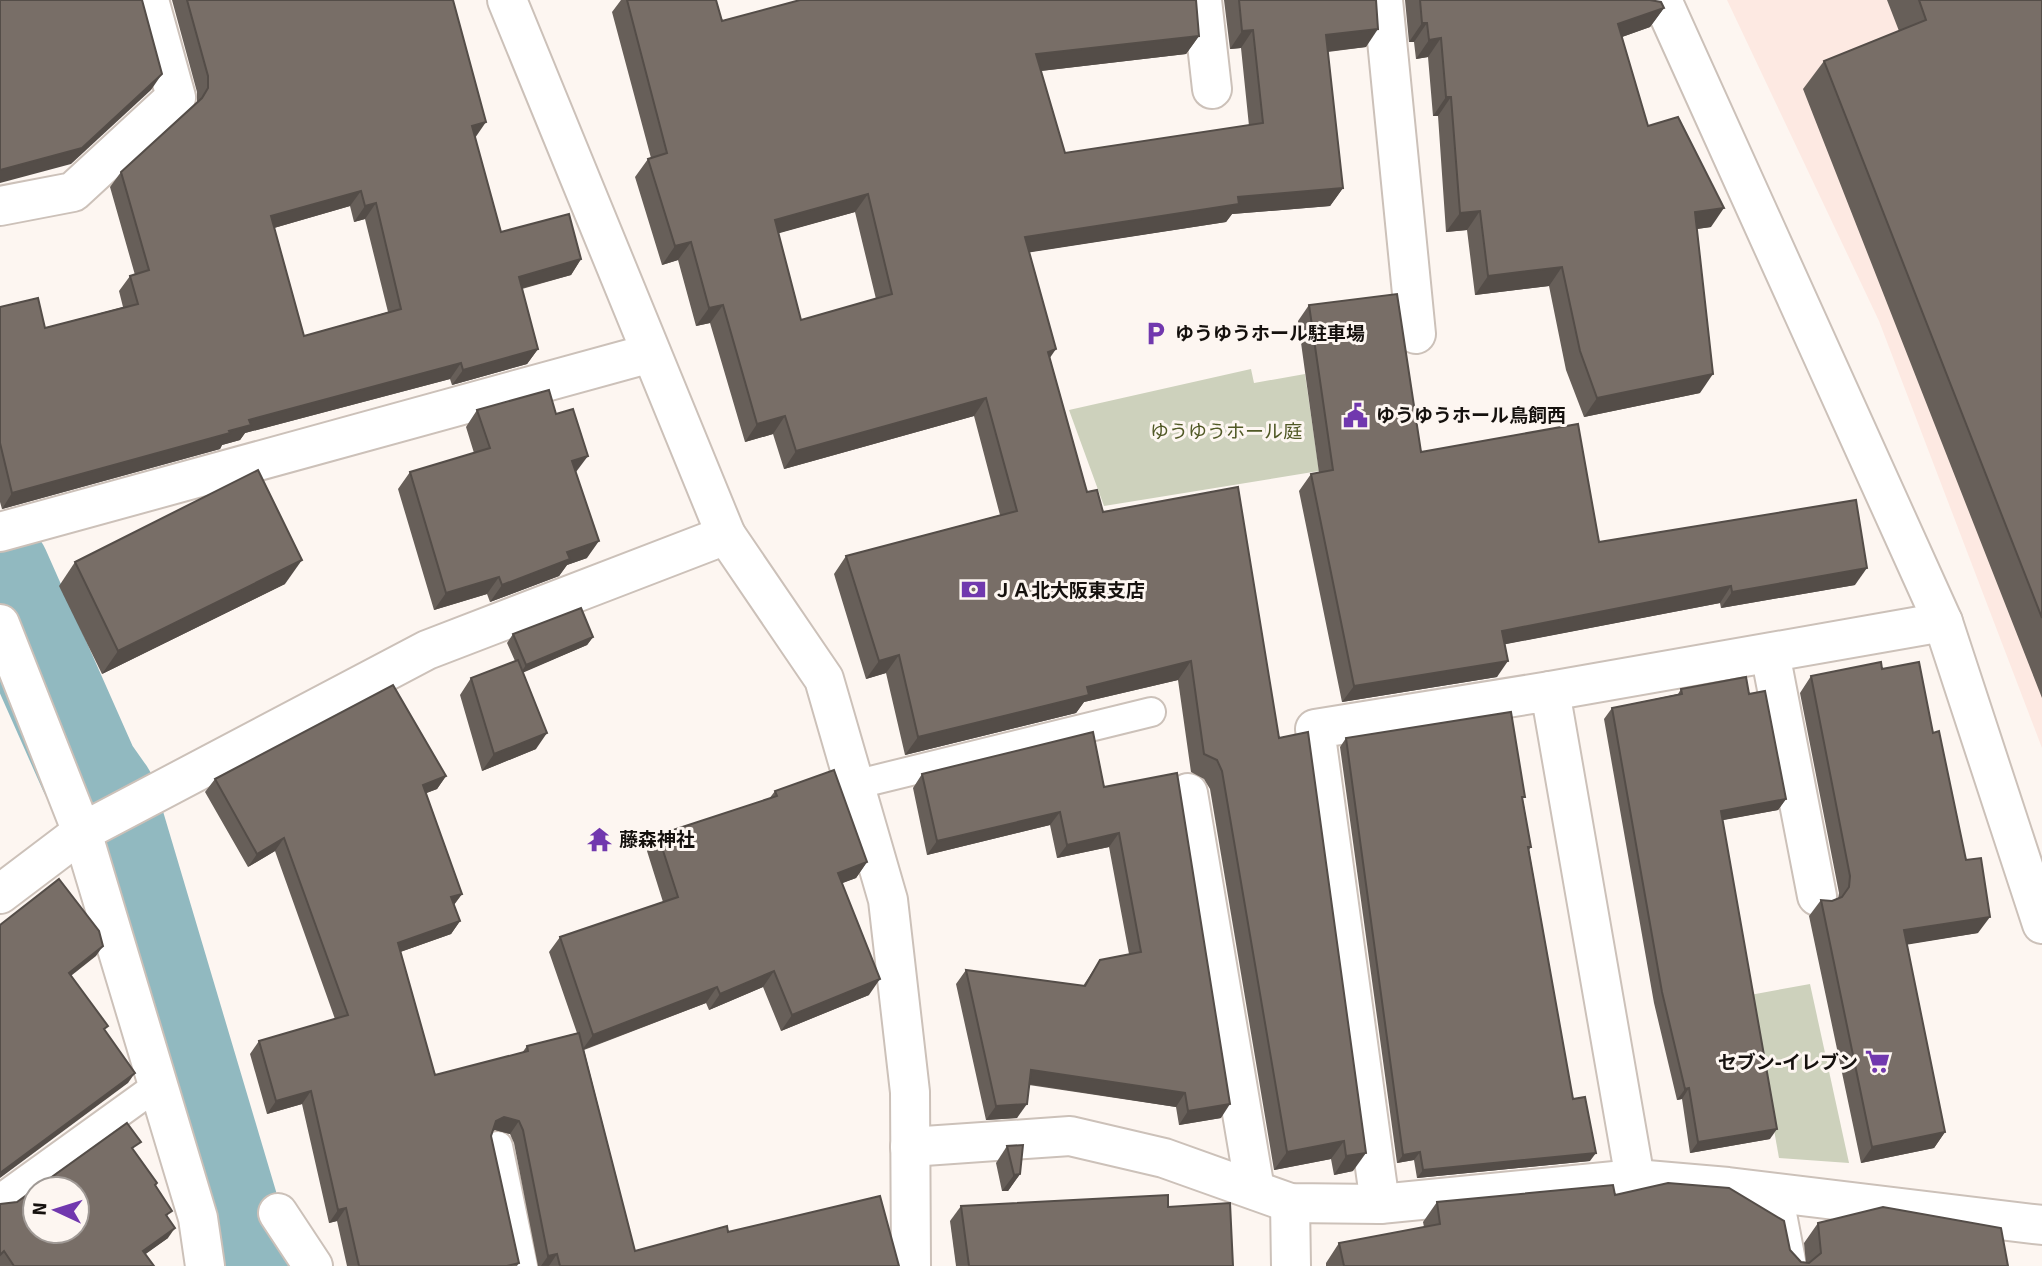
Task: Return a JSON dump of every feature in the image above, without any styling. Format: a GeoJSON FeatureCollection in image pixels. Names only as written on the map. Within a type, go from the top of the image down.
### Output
{"type":"FeatureCollection","features":[{"type":"Feature","properties":{"kind":"street"},"geometry":{"type":"LineString","coordinates":[[0,206],[73,192],[176,97],[149,0]]}},
{"type":"Feature","properties":{"kind":"street"},"geometry":{"type":"LineString","coordinates":[[507,0],[726,535],[824,679],[888,900],[910,1092],[911,1266]]}},
{"type":"Feature","properties":{"kind":"street"},"geometry":{"type":"LineString","coordinates":[[1202,0],[1212,89]]}},
{"type":"Feature","properties":{"kind":"street"},"geometry":{"type":"LineString","coordinates":[[1383,0],[1416,334]]}},
{"type":"Feature","properties":{"kind":"street"},"geometry":{"type":"LineString","coordinates":[[1662,0],[1943,622],[2042,924]]}},
{"type":"Feature","properties":{"kind":"street"},"geometry":{"type":"LineString","coordinates":[[1,532],[651,353]]}},
{"type":"Feature","properties":{"kind":"street"},"geometry":{"type":"LineString","coordinates":[[0,894],[105,820],[427,650],[726,535]]}},
{"type":"Feature","properties":{"kind":"street"},"geometry":{"type":"LineString","coordinates":[[1380,1205],[1315,729],[1943,622]]}},
{"type":"Feature","properties":{"kind":"street"},"geometry":{"type":"LineString","coordinates":[[0,624],[105,820],[158,1086],[198,1218],[205,1266]]}},
{"type":"Feature","properties":{"kind":"street"},"geometry":{"type":"LineString","coordinates":[[1770,653],[1817,896]]}},
{"type":"Feature","properties":{"kind":"street"},"geometry":{"type":"LineString","coordinates":[[1550,691],[1635,1179]]}},
{"type":"Feature","properties":{"kind":"street"},"geometry":{"type":"LineString","coordinates":[[1188,793],[1255,1190]]}},
{"type":"Feature","properties":{"kind":"street"},"geometry":{"type":"LineString","coordinates":[[910,1147],[1070,1136],[1164,1158],[1290,1203],[1380,1205],[1635,1179],[1778,1193],[2042,1225]]}},
{"type":"Feature","properties":{"kind":"street"},"geometry":{"type":"LineString","coordinates":[[1290,1203],[1291,1266]]}},
{"type":"Feature","properties":{"kind":"street"},"geometry":{"type":"LineString","coordinates":[[278,1213],[313,1266]]}},
{"type":"Feature","properties":{"kind":"lane"},"geometry":{"type":"LineString","coordinates":[[854,785],[1151,712]]}},
{"type":"Feature","properties":{"kind":"lane"},"geometry":{"type":"LineString","coordinates":[[0,1199],[158,1086]]}},
{"type":"Feature","properties":{"kind":"lane"},"geometry":{"type":"LineString","coordinates":[[498,1146],[523,1266]]}},
{"type":"Feature","properties":{"kind":"lane"},"geometry":{"type":"LineString","coordinates":[[1778,1193],[1792,1266]]}},
{"type":"Feature","properties":{"kind":"shaded area"},"geometry":{"type":"Polygon","coordinates":[[[1727,0],[2042,0],[2042,748],[1879,321],[1727,0]]]}},
{"type":"Feature","properties":{"kind":"green space","name":"ゆうゆうホール庭"},"geometry":{"type":"Polygon","coordinates":[[[1251,369],[1254,383],[1305,374],[1319,471],[1104,506],[1069,410],[1251,369]]]}},
{"type":"Feature","properties":{"kind":"green space"},"geometry":{"type":"Polygon","coordinates":[[[1810,984],[1849,1163],[1779,1158],[1750,995],[1810,984]]]}},
{"type":"Feature","properties":{"kind":"building"},"geometry":{"type":"Polygon","coordinates":[[[0,0],[142,0],[162,74],[82,148],[0,170],[0,0]]]}},
{"type":"Feature","properties":{"kind":"building"},"geometry":{"type":"Polygon","coordinates":[[[187,0],[453,0],[486,122],[472,126],[501,232],[569,214],[581,259],[519,277],[538,349],[463,370],[461,363],[249,420],[251,425],[229,431],[230,433],[12,493],[0,443],[0,307],[38,298],[45,328],[138,304],[130,276],[149,270],[121,172],[202,98],[208,88],[208,76],[187,0]],[[361,191],[271,216],[304,336],[401,309],[376,203],[365,206],[361,191]]]}},
{"type":"Feature","properties":{"kind":"building"},"geometry":{"type":"Polygon","coordinates":[[[627,0],[716,0],[722,21],[800,0],[1196,0],[1199,36],[1036,54],[1065,153],[1263,123],[1253,30],[1242,31],[1239,0],[1376,0],[1378,29],[1326,35],[1343,188],[1238,197],[1239,204],[1025,237],[1056,349],[1048,352],[1087,492],[1097,490],[1103,512],[1238,487],[1279,738],[1308,732],[1366,1153],[1346,1156],[1344,1141],[1287,1152],[1222,771],[1217,760],[1204,754],[1191,661],[1087,687],[1089,695],[918,737],[899,655],[879,661],[846,556],[1017,511],[986,398],[796,451],[785,416],[757,424],[723,305],[709,308],[691,242],[675,246],[648,159],[667,153],[627,0]],[[868,194],[775,220],[801,320],[892,294],[868,194]]]}},
{"type":"Feature","properties":{"kind":"building"},"geometry":{"type":"Polygon","coordinates":[[[1420,0],[1661,2],[1664,8],[1618,24],[1648,126],[1678,117],[1724,208],[1695,212],[1713,374],[1597,398],[1580,351],[1562,267],[1488,276],[1480,211],[1460,213],[1451,97],[1446,97],[1441,38],[1429,40],[1427,23],[1422,23],[1420,0]]]}},
{"type":"Feature","properties":{"kind":"building"},"geometry":{"type":"Polygon","coordinates":[[[1919,0],[2042,0],[2042,618],[1824,61],[1926,20],[1919,0]]]}},
{"type":"Feature","properties":{"kind":"building"},"geometry":{"type":"Polygon","coordinates":[[[1397,294],[1421,452],[1578,424],[1599,542],[1856,500],[1867,568],[1732,592],[1731,586],[1502,631],[1508,661],[1354,686],[1311,474],[1333,470],[1309,305],[1397,294]]]}},
{"type":"Feature","properties":{"kind":"building"},"geometry":{"type":"Polygon","coordinates":[[[549,390],[556,414],[573,409],[588,456],[572,461],[599,541],[567,552],[570,559],[502,585],[499,577],[446,593],[410,472],[490,448],[477,410],[549,390]]]}},
{"type":"Feature","properties":{"kind":"building"},"geometry":{"type":"Polygon","coordinates":[[[258,470],[302,560],[118,651],[75,562],[258,470]]]}},
{"type":"Feature","properties":{"kind":"building"},"geometry":{"type":"Polygon","coordinates":[[[581,608],[593,637],[526,665],[513,634],[581,608]]]}},
{"type":"Feature","properties":{"kind":"building"},"geometry":{"type":"Polygon","coordinates":[[[518,660],[547,733],[494,754],[471,678],[518,660]]]}},
{"type":"Feature","properties":{"kind":"building"},"geometry":{"type":"Polygon","coordinates":[[[1881,662],[1882,669],[1919,662],[1933,733],[1939,731],[1966,860],[1981,858],[1990,917],[1904,930],[1945,1132],[1872,1147],[1821,900],[1832,901],[1842,897],[1849,887],[1850,876],[1811,676],[1881,662]]]}},
{"type":"Feature","properties":{"kind":"building"},"geometry":{"type":"Polygon","coordinates":[[[1746,677],[1749,694],[1765,691],[1786,799],[1721,811],[1777,1129],[1698,1142],[1689,1088],[1685,1089],[1662,992],[1612,708],[1682,694],[1681,689],[1746,677]]]}},
{"type":"Feature","properties":{"kind":"building"},"geometry":{"type":"Polygon","coordinates":[[[393,685],[446,776],[423,785],[462,894],[451,897],[460,921],[398,943],[435,1075],[528,1051],[527,1046],[579,1033],[635,1251],[727,1226],[728,1232],[880,1196],[899,1266],[560,1266],[557,1254],[548,1256],[523,1130],[519,1121],[504,1117],[496,1121],[491,1136],[519,1263],[507,1266],[359,1266],[346,1208],[338,1210],[311,1091],[276,1101],[259,1041],[348,1015],[284,838],[257,854],[215,779],[393,685]]]}},
{"type":"Feature","properties":{"kind":"building"},"geometry":{"type":"Polygon","coordinates":[[[1511,712],[1525,797],[1522,797],[1531,847],[1528,847],[1573,1099],[1585,1097],[1596,1153],[1423,1170],[1420,1152],[1403,1155],[1346,738],[1511,712]]]}},
{"type":"Feature","properties":{"kind":"building"},"geometry":{"type":"Polygon","coordinates":[[[1093,732],[1104,787],[1177,773],[1230,1104],[1188,1111],[1185,1093],[1031,1070],[1027,1104],[996,1106],[966,970],[1085,986],[1100,960],[1141,952],[1119,833],[1067,845],[1060,812],[937,841],[922,774],[1093,732]]]}},
{"type":"Feature","properties":{"kind":"building"},"geometry":{"type":"Polygon","coordinates":[[[834,770],[867,862],[838,873],[880,979],[792,1015],[774,971],[720,994],[717,987],[593,1035],[560,937],[678,897],[658,835],[777,796],[775,791],[834,770]]]}},
{"type":"Feature","properties":{"kind":"building"},"geometry":{"type":"Polygon","coordinates":[[[59,879],[99,931],[103,946],[69,973],[108,1026],[104,1029],[135,1073],[0,1173],[0,925],[59,879]]]}},
{"type":"Feature","properties":{"kind":"building"},"geometry":{"type":"Polygon","coordinates":[[[127,1123],[141,1142],[132,1148],[157,1183],[155,1185],[172,1211],[166,1215],[175,1228],[143,1251],[154,1266],[14,1266],[4,1251],[0,1255],[0,1204],[21,1199],[21,1245],[91,1245],[91,1175],[55,1175],[127,1123]]]}},
{"type":"Feature","properties":{"kind":"building"},"geometry":{"type":"Polygon","coordinates":[[[1023,1145],[1020,1174],[1014,1175],[1007,1146],[1023,1145]]]}},
{"type":"Feature","properties":{"kind":"building"},"geometry":{"type":"Polygon","coordinates":[[[1668,1183],[1729,1188],[1784,1221],[1790,1250],[1801,1262],[1809,1263],[1821,1253],[1818,1223],[1883,1207],[2001,1228],[2008,1266],[1344,1266],[1339,1243],[1440,1224],[1437,1202],[1613,1185],[1615,1195],[1668,1183]]]}},
{"type":"Feature","properties":{"kind":"building"},"geometry":{"type":"Polygon","coordinates":[[[1168,1195],[1168,1207],[1230,1203],[1233,1266],[969,1266],[961,1206],[1168,1195]]]}},
{"type":"Feature","properties":{"kind":"waterway"},"geometry":{"type":"LineString","coordinates":[[0,570],[89,771],[106,795],[238,1239],[262,1266]]}},
{"type":"Feature","properties":{"kind":"place","name":"ゆうゆうホール駐車場"},"geometry":{"type":"Point","coordinates":[1155,333]}},
{"type":"Feature","properties":{"kind":"place","name":"ゆうゆうホール鳥飼西"},"geometry":{"type":"Point","coordinates":[1356,415]}},
{"type":"Feature","properties":{"kind":"place","name":"ＪＡ北大阪東支店"},"geometry":{"type":"Point","coordinates":[973,590]}},
{"type":"Feature","properties":{"kind":"place","name":"藤森神社"},"geometry":{"type":"Point","coordinates":[599,839]}},
{"type":"Feature","properties":{"kind":"place","name":"セブン-イレブン"},"geometry":{"type":"Point","coordinates":[1878,1062]}}]}
